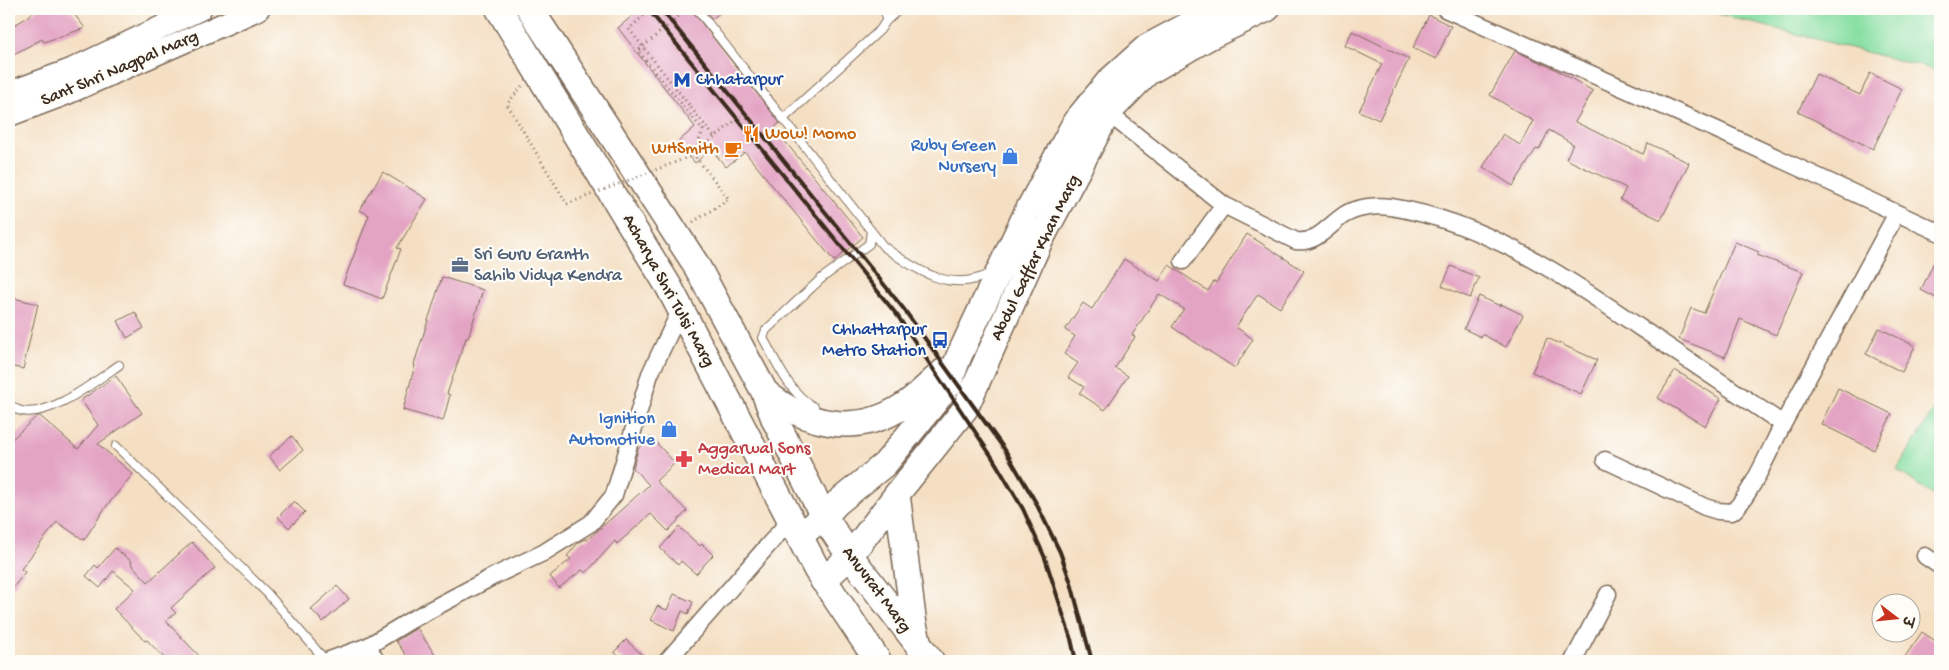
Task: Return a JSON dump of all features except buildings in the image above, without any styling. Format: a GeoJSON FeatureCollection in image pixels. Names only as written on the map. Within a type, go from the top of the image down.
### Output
{"type":"FeatureCollection","features":[{"type":"Feature","properties":{"kind":"highway","name":"Acharya Shri Tulsi Marg"},"geometry":{"type":"LineString","coordinates":[[499,9],[537,68],[669,287],[823,580]]}},
{"type":"Feature","properties":{"kind":"highway","name":"Acharya Shri Tulsi Marg"},"geometry":{"type":"LineString","coordinates":[[530,9],[695,263],[764,391],[775,420],[824,516]]}},
{"type":"Feature","properties":{"kind":"highway","name":"Anuvrat Marg"},"geometry":{"type":"LineString","coordinates":[[824,516],[850,556],[926,655]]}},
{"type":"Feature","properties":{"kind":"highway","name":"Anuvrat Marg"},"geometry":{"type":"LineString","coordinates":[[823,580],[878,661]]}},
{"type":"Feature","properties":{"kind":"main road","name":"Sant Shri Nagpal Marg"},"geometry":{"type":"LineString","coordinates":[[9,93],[71,70],[200,9]]}},
{"type":"Feature","properties":{"kind":"main road","name":"Sant Shri Nagpal Marg"},"geometry":{"type":"LineString","coordinates":[[9,115],[65,94],[258,9]]}},
{"type":"Feature","properties":{"kind":"main road","name":"Abdul Gaffar Khan Marg"},"geometry":{"type":"LineString","coordinates":[[795,527],[824,516],[885,464],[948,386],[959,356],[1000,266],[1076,120],[1104,87],[1147,47],[1218,9]]}},
{"type":"Feature","properties":{"kind":"main road","name":"Abdul Gaffar Khan Marg"},"geometry":{"type":"LineString","coordinates":[[823,580],[850,556],[896,494],[965,409],[1039,243],[1108,113],[1147,74],[1209,37],[1266,9]]}},
{"type":"Feature","properties":{"kind":"main road"},"geometry":{"type":"LineString","coordinates":[[764,391],[790,411],[806,418],[838,424],[855,423],[871,420],[901,407],[926,388],[959,356]]}},
{"type":"Feature","properties":{"kind":"main road"},"geometry":{"type":"LineString","coordinates":[[896,494],[914,625],[926,655]]}},
{"type":"Feature","properties":{"kind":"street"},"geometry":{"type":"LineString","coordinates":[[1446,9],[1940,233]]}},
{"type":"Feature","properties":{"kind":"street"},"geometry":{"type":"LineString","coordinates":[[1108,113],[1224,205],[1283,236],[1304,242],[1313,239],[1345,215],[1359,209],[1375,206],[1416,213],[1474,230],[1510,247],[1588,292],[1783,424]]}},
{"type":"Feature","properties":{"kind":"street"},"geometry":{"type":"LineString","coordinates":[[1183,261],[1224,205]]}},
{"type":"Feature","properties":{"kind":"street"},"geometry":{"type":"LineString","coordinates":[[1605,460],[1704,507],[1718,512],[1732,512],[1749,488],[1897,213]]}},
{"type":"Feature","properties":{"kind":"street"},"geometry":{"type":"LineString","coordinates":[[326,661],[368,646],[411,620],[496,575],[543,553],[591,523],[614,495],[650,374],[681,309]]}},
{"type":"Feature","properties":{"kind":"street"},"geometry":{"type":"LineString","coordinates":[[667,661],[795,527]]}},
{"type":"Feature","properties":{"kind":"street"},"geometry":{"type":"LineString","coordinates":[[1925,556],[1940,566]]}},
{"type":"Feature","properties":{"kind":"street"},"geometry":{"type":"LineString","coordinates":[[1572,661],[1608,594]]}},
{"type":"Feature","properties":{"kind":"street"},"geometry":{"type":"LineString","coordinates":[[368,646],[376,661]]}},
{"type":"Feature","properties":{"kind":"lane"},"geometry":{"type":"LineString","coordinates":[[696,9],[883,246],[902,260],[937,278],[956,282],[978,280],[1000,266]]}},
{"type":"Feature","properties":{"kind":"lane"},"geometry":{"type":"LineString","coordinates":[[886,9],[886,21]]}},
{"type":"Feature","properties":{"kind":"lane"},"geometry":{"type":"LineString","coordinates":[[783,119],[880,30],[886,21],[899,9]]}},
{"type":"Feature","properties":{"kind":"lane"},"geometry":{"type":"LineString","coordinates":[[855,423],[832,416],[803,401],[793,390],[763,338],[766,330],[815,283],[869,244],[871,231]]}},
{"type":"Feature","properties":{"kind":"lane"},"geometry":{"type":"LineString","coordinates":[[9,404],[19,410],[31,411],[60,404],[119,365]]}},
{"type":"Feature","properties":{"kind":"lane"},"geometry":{"type":"LineString","coordinates":[[116,446],[267,593],[326,661]]}},
{"type":"Feature","properties":{"kind":"path"},"geometry":{"type":"LineString","coordinates":[[651,9],[629,29],[715,138]]}},
{"type":"Feature","properties":{"kind":"path"},"geometry":{"type":"LineString","coordinates":[[687,9],[638,51],[703,130],[694,155]]}},
{"type":"Feature","properties":{"kind":"path"},"geometry":{"type":"LineString","coordinates":[[537,68],[507,104],[567,204],[694,155],[741,116]]}},
{"type":"Feature","properties":{"kind":"path"},"geometry":{"type":"LineString","coordinates":[[676,233],[729,199],[694,155]]}},
{"type":"Feature","properties":{"kind":"green space"},"geometry":{"type":"Polygon","coordinates":[[[1699,9],[1940,9],[1940,71],[1699,9]]]}},
{"type":"Feature","properties":{"kind":"green space"},"geometry":{"type":"Polygon","coordinates":[[[1940,400],[1940,500],[1897,470],[1940,400]]]}},
{"type":"Feature","properties":{"kind":"railway"},"geometry":{"type":"LineString","coordinates":[[648,9],[897,315],[992,457],[1023,509],[1045,558],[1071,639],[1076,661]]}},
{"type":"Feature","properties":{"kind":"railway"},"geometry":{"type":"LineString","coordinates":[[661,9],[903,308],[1005,450],[1035,501],[1060,552],[1071,583],[1092,661]]}},
{"type":"Feature","properties":{"kind":"place","name":"Chhatarpur"},"geometry":{"type":"Point","coordinates":[682,80]}},
{"type":"Feature","properties":{"kind":"place","name":"Wow! Momo"},"geometry":{"type":"Point","coordinates":[751,134]}},
{"type":"Feature","properties":{"kind":"place","name":"WHSmith"},"geometry":{"type":"Point","coordinates":[733,149]}},
{"type":"Feature","properties":{"kind":"place","name":"Ruby Green Nursery"},"geometry":{"type":"Point","coordinates":[1010,156]}},
{"type":"Feature","properties":{"kind":"place","name":"Sri Guru Granth Sahib Vidya Kendra"},"geometry":{"type":"Point","coordinates":[460,265]}},
{"type":"Feature","properties":{"kind":"place","name":"Chhattarpur Metro Station"},"geometry":{"type":"Point","coordinates":[940,340]}},
{"type":"Feature","properties":{"kind":"place","name":"Ignition Automotive"},"geometry":{"type":"Point","coordinates":[669,429]}},
{"type":"Feature","properties":{"kind":"place","name":"Aggarwal Sons Medical Mart"},"geometry":{"type":"Point","coordinates":[684,459]}}]}
